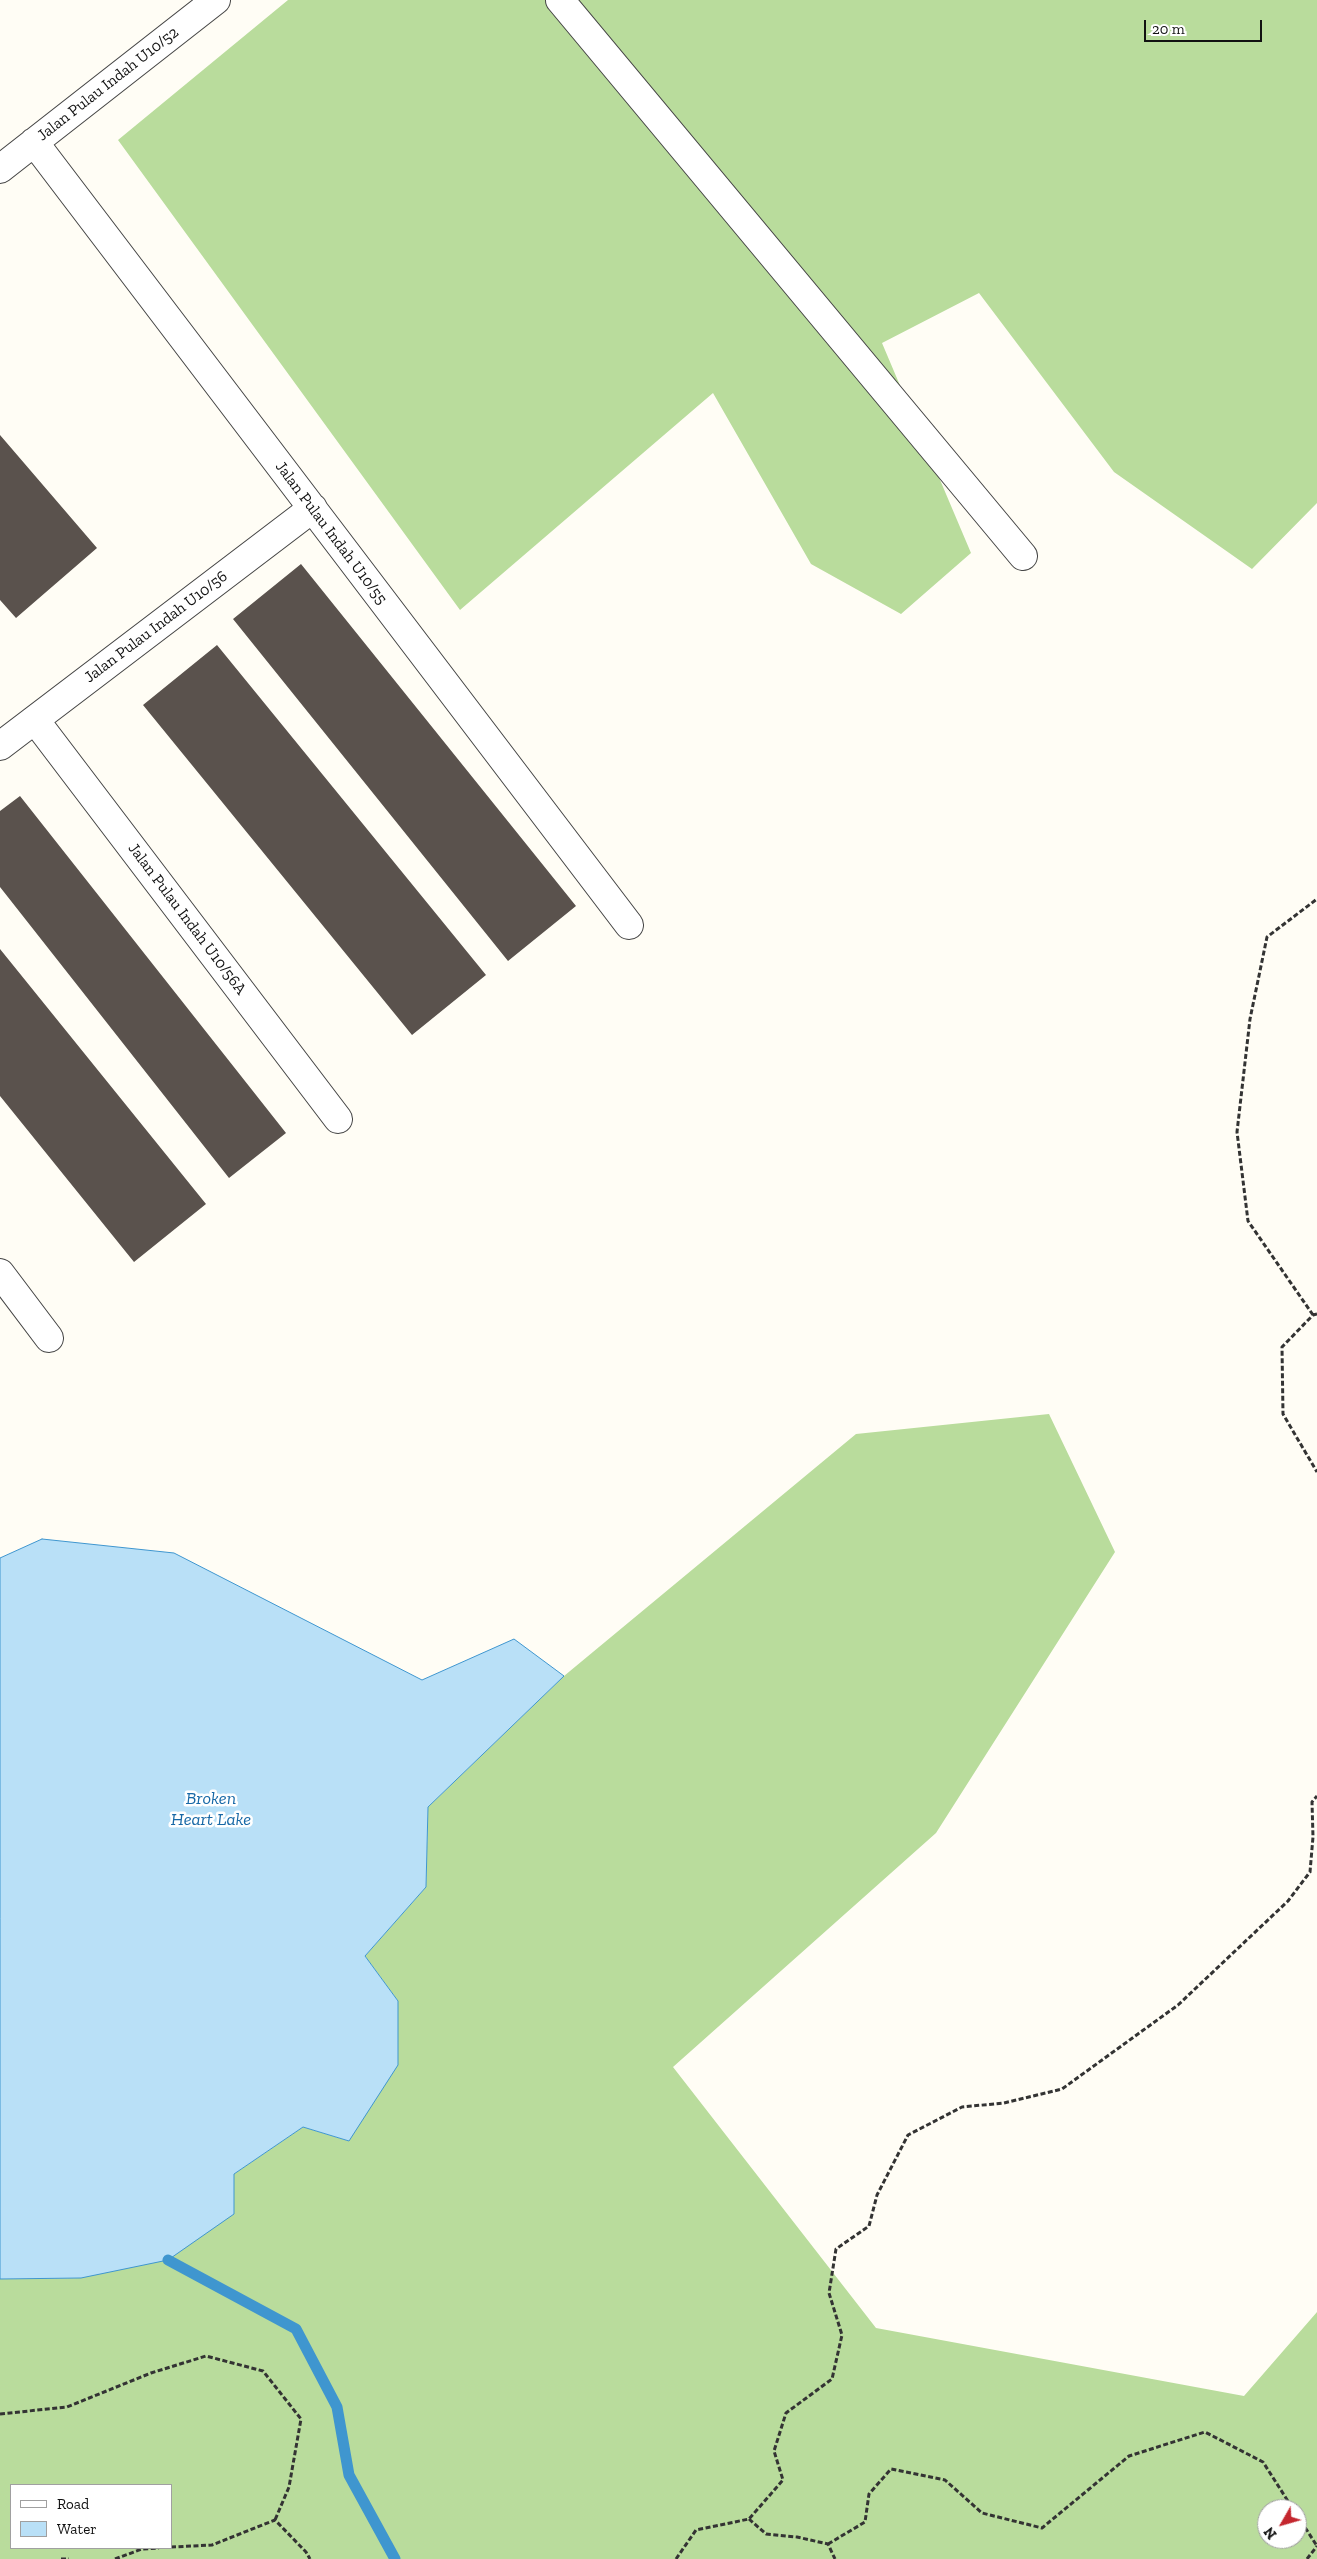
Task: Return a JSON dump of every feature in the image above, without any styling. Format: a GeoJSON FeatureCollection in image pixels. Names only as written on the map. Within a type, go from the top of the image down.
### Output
{"type":"FeatureCollection","features":[{"type":"Feature","properties":{"kind":"street","name":"Jalan Pulau Indah U10/52"},"geometry":{"type":"LineString","coordinates":[[0,169],[216,0]]}},
{"type":"Feature","properties":{"kind":"street"},"geometry":{"type":"LineString","coordinates":[[560,0],[1023,556]]}},
{"type":"Feature","properties":{"kind":"street","name":"Jalan Pulau Indah U10/55"},"geometry":{"type":"LineString","coordinates":[[34,142],[629,925]]}},
{"type":"Feature","properties":{"kind":"street","name":"Jalan Pulau Indah U10/56"},"geometry":{"type":"LineString","coordinates":[[0,746],[312,508]]}},
{"type":"Feature","properties":{"kind":"street","name":"Jalan Pulau Indah U10/56A"},"geometry":{"type":"LineString","coordinates":[[35,720],[338,1119]]}},
{"type":"Feature","properties":{"kind":"street"},"geometry":{"type":"LineString","coordinates":[[0,1273],[49,1338]]}},
{"type":"Feature","properties":{"kind":"path"},"geometry":{"type":"LineString","coordinates":[[1317,899],[1267,937],[1250,1019],[1237,1132],[1248,1221],[1315,1315],[1282,1347],[1283,1414],[1317,1472]]}},
{"type":"Feature","properties":{"kind":"path"},"geometry":{"type":"LineString","coordinates":[[676,2559],[696,2530],[749,2519],[783,2480],[774,2451],[786,2413],[832,2379],[842,2336],[829,2293],[836,2249],[869,2226],[878,2195],[908,2135],[962,2107],[1004,2103],[1062,2089],[1178,2005],[1288,1901],[1310,1872],[1313,1837],[1312,1802],[1317,1796]]}},
{"type":"Feature","properties":{"kind":"path"},"geometry":{"type":"LineString","coordinates":[[0,2414],[67,2407],[151,2373],[206,2356],[263,2371],[301,2419],[289,2487],[275,2520],[212,2545],[172,2547]]}},
{"type":"Feature","properties":{"kind":"path"},"geometry":{"type":"LineString","coordinates":[[749,2519],[766,2534],[797,2537],[828,2544],[866,2522],[869,2494],[891,2469],[945,2480],[982,2513],[1042,2528],[1129,2456],[1205,2432],[1263,2462],[1287,2499]]}},
{"type":"Feature","properties":{"kind":"path"},"geometry":{"type":"LineString","coordinates":[[275,2520],[306,2552],[310,2559]]}},
{"type":"Feature","properties":{"kind":"path"},"geometry":{"type":"LineString","coordinates":[[1307,2530],[1317,2546],[1307,2559]]}},
{"type":"Feature","properties":{"kind":"path"},"geometry":{"type":"LineString","coordinates":[[828,2544],[835,2559]]}},
{"type":"Feature","properties":{"kind":"path"},"geometry":{"type":"LineString","coordinates":[[115,2559],[142,2549]]}},
{"type":"Feature","properties":{"kind":"path"},"geometry":{"type":"LineString","coordinates":[[61,2559],[69,2559]]}},
{"type":"Feature","properties":{"kind":"green space"},"geometry":{"type":"Polygon","coordinates":[[[288,0],[1317,0],[1317,503],[1252,569],[1114,472],[979,293],[882,343],[971,553],[901,614],[811,564],[713,393],[460,610],[118,140],[288,0]]]}},
{"type":"Feature","properties":{"kind":"green space"},"geometry":{"type":"Polygon","coordinates":[[[1049,1414],[1115,1552],[936,1833],[673,2067],[876,2328],[1244,2396],[1317,2312],[1317,2559],[0,2559],[0,2279],[81,2278],[234,2214],[234,2174],[303,2127],[349,2141],[398,2001],[365,1956],[426,1887],[428,1807],[564,1676],[856,1434],[1049,1414]]]}},
{"type":"Feature","properties":{"kind":"water","name":"Broken Heart Lake"},"geometry":{"type":"Polygon","coordinates":[[[42,1539],[174,1553],[422,1680],[514,1639],[564,1676],[428,1807],[426,1887],[365,1956],[398,2001],[398,2065],[349,2141],[303,2127],[234,2174],[234,2214],[168,2260],[81,2278],[0,2279],[0,1558],[42,1539]]]}},
{"type":"Feature","properties":{"kind":"building"},"geometry":{"type":"Polygon","coordinates":[[[0,435],[97,548],[16,618],[0,600],[0,435]]]}},
{"type":"Feature","properties":{"kind":"building"},"geometry":{"type":"Polygon","coordinates":[[[301,564],[576,906],[508,961],[233,619],[301,564]]]}},
{"type":"Feature","properties":{"kind":"building"},"geometry":{"type":"Polygon","coordinates":[[[217,645],[486,975],[412,1035],[143,705],[217,645]]]}},
{"type":"Feature","properties":{"kind":"building"},"geometry":{"type":"Polygon","coordinates":[[[20,796],[286,1133],[229,1178],[0,887],[0,811],[20,796]]]}},
{"type":"Feature","properties":{"kind":"building"},"geometry":{"type":"Polygon","coordinates":[[[0,949],[206,1204],[134,1262],[0,1096],[0,949]]]}},
{"type":"Feature","properties":{"kind":"waterway"},"geometry":{"type":"LineString","coordinates":[[168,2260],[296,2329],[337,2407],[349,2475],[395,2559]]}}]}
